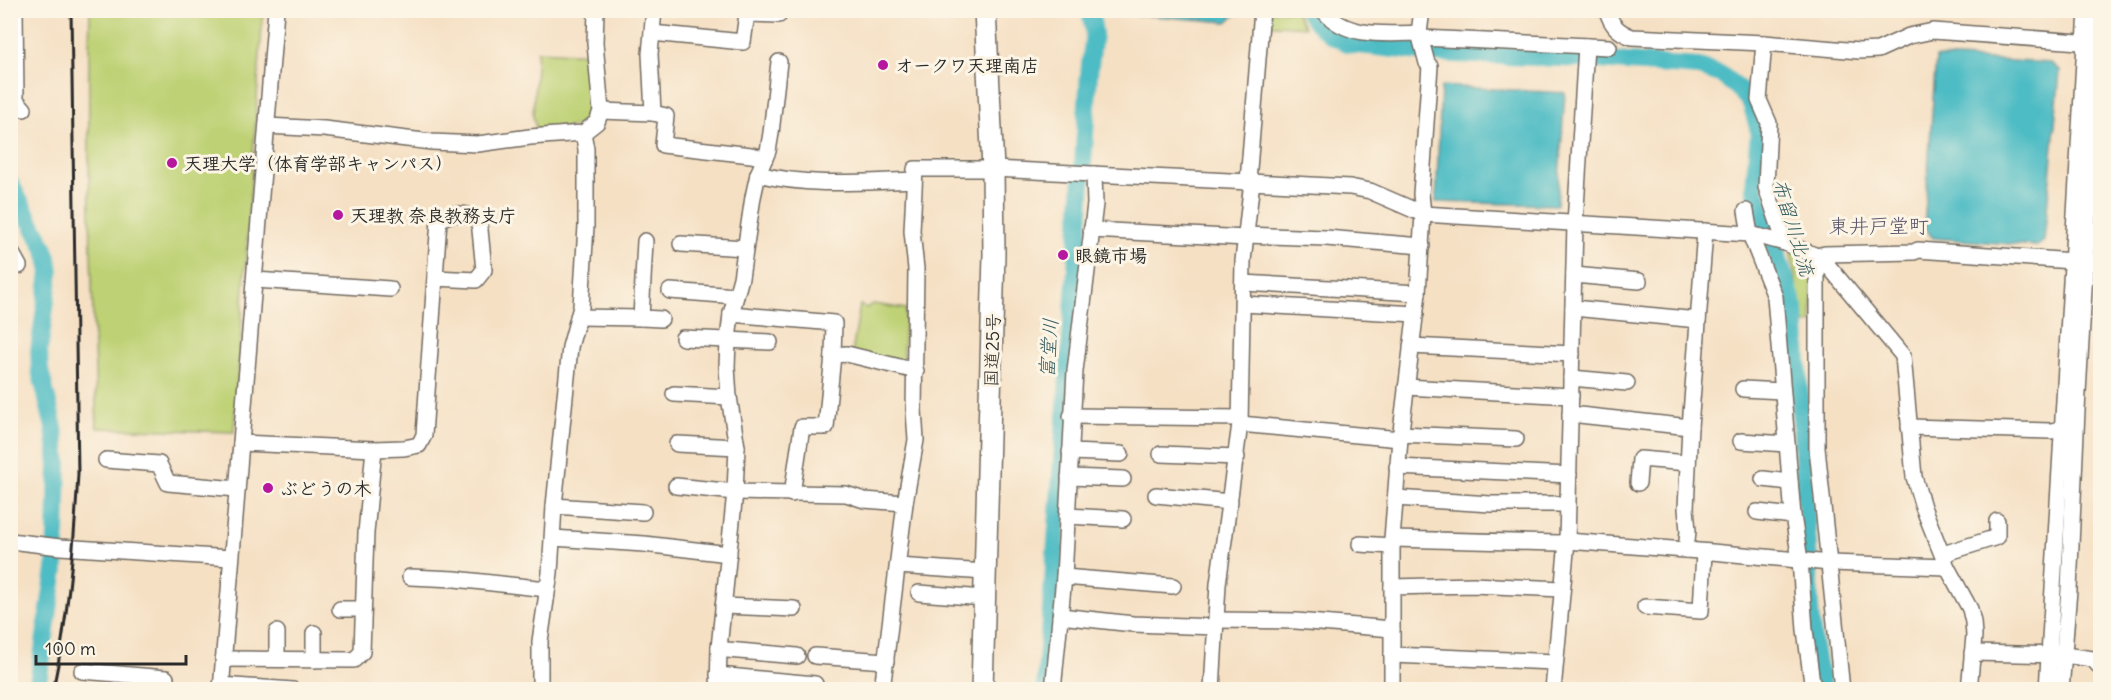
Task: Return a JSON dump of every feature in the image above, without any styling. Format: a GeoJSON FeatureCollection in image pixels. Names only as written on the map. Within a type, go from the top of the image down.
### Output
{"type":"FeatureCollection","features":[{"type":"Feature","properties":{"kind":"highway","name":"国道25号"},"geometry":{"type":"LineString","coordinates":[[982,690],[994,264],[993,169],[985,10]]}},
{"type":"Feature","properties":{"kind":"street"},"geometry":{"type":"LineString","coordinates":[[15,10],[16,100],[24,109]]}},
{"type":"Feature","properties":{"kind":"street"},"geometry":{"type":"LineString","coordinates":[[276,10],[221,687],[293,690]]}},
{"type":"Feature","properties":{"kind":"street"},"geometry":{"type":"LineString","coordinates":[[267,126],[334,130],[432,142],[478,144],[583,133],[597,122],[601,111],[595,43],[596,10]]}},
{"type":"Feature","properties":{"kind":"street"},"geometry":{"type":"LineString","coordinates":[[653,113],[650,54],[654,10]]}},
{"type":"Feature","properties":{"kind":"street"},"geometry":{"type":"LineString","coordinates":[[652,33],[743,42],[747,14],[778,15],[779,10]]}},
{"type":"Feature","properties":{"kind":"street"},"geometry":{"type":"LineString","coordinates":[[1212,690],[1218,584],[1237,457],[1240,421],[1243,283],[1263,10]]}},
{"type":"Feature","properties":{"kind":"street"},"geometry":{"type":"LineString","coordinates":[[1323,10],[1345,27],[1373,34],[1609,47]]}},
{"type":"Feature","properties":{"kind":"street"},"geometry":{"type":"LineString","coordinates":[[1392,690],[1392,543],[1400,436],[1416,314],[1422,246],[1421,194],[1430,66],[1427,63],[1421,37],[1422,10]]}},
{"type":"Feature","properties":{"kind":"street"},"geometry":{"type":"LineString","coordinates":[[1607,10],[1612,24],[1622,33],[1632,37],[1764,43],[1859,51],[1878,50],[1909,36],[1933,31],[2092,43]]}},
{"type":"Feature","properties":{"kind":"street"},"geometry":{"type":"LineString","coordinates":[[2047,690],[2056,655],[2069,429],[2086,262],[2092,43],[2087,10]]}},
{"type":"Feature","properties":{"kind":"street"},"geometry":{"type":"LineString","coordinates":[[2092,43],[2100,14]]}},
{"type":"Feature","properties":{"kind":"street"},"geometry":{"type":"LineString","coordinates":[[1764,43],[1759,100],[1769,123],[1766,188],[1783,242]]}},
{"type":"Feature","properties":{"kind":"street"},"geometry":{"type":"LineString","coordinates":[[1553,690],[1567,541],[1575,224],[1586,46]]}},
{"type":"Feature","properties":{"kind":"street"},"geometry":{"type":"LineString","coordinates":[[779,62],[771,133],[765,158],[758,174],[728,340],[729,397],[736,434],[735,492],[719,648],[718,682],[815,684],[814,690]]}},
{"type":"Feature","properties":{"kind":"street"},"geometry":{"type":"LineString","coordinates":[[601,111],[653,113],[666,116],[663,145],[751,154],[765,158]]}},
{"type":"Feature","properties":{"kind":"street"},"geometry":{"type":"LineString","coordinates":[[540,690],[540,641],[553,538],[554,506],[570,347],[581,308],[586,226],[586,149],[583,133]]}},
{"type":"Feature","properties":{"kind":"street"},"geometry":{"type":"LineString","coordinates":[[882,690],[905,503],[916,440],[914,410],[916,269],[912,231],[915,169],[993,169],[1350,187],[1370,191],[1423,214],[1754,236],[1783,242],[1817,256],[1825,262],[1903,356],[1914,477],[1923,507],[1945,560],[1970,609],[1974,636],[1969,690]]}},
{"type":"Feature","properties":{"kind":"street"},"geometry":{"type":"LineString","coordinates":[[758,174],[783,181],[810,183],[914,180]]}},
{"type":"Feature","properties":{"kind":"street"},"geometry":{"type":"LineString","coordinates":[[1053,690],[1064,577],[1071,416],[1095,204],[1087,174]]}},
{"type":"Feature","properties":{"kind":"street"},"geometry":{"type":"LineString","coordinates":[[1746,211],[1775,297],[1793,516],[1800,560],[1805,630],[1813,690]]}},
{"type":"Feature","properties":{"kind":"street"},"geometry":{"type":"LineString","coordinates":[[241,442],[374,449],[419,445],[424,435],[439,220],[448,214],[472,215],[479,220],[484,270],[476,280],[435,278]]}},
{"type":"Feature","properties":{"kind":"street"},"geometry":{"type":"LineString","coordinates":[[1091,230],[1326,238],[1422,246]]}},
{"type":"Feature","properties":{"kind":"street"},"geometry":{"type":"LineString","coordinates":[[1686,550],[1690,427],[1705,231]]}},
{"type":"Feature","properties":{"kind":"street"},"geometry":{"type":"LineString","coordinates":[[641,318],[645,241]]}},
{"type":"Feature","properties":{"kind":"street"},"geometry":{"type":"LineString","coordinates":[[681,244],[745,248]]}},
{"type":"Feature","properties":{"kind":"street"},"geometry":{"type":"LineString","coordinates":[[10,250],[19,266]]}},
{"type":"Feature","properties":{"kind":"street"},"geometry":{"type":"LineString","coordinates":[[1817,256],[1918,250],[2086,262]]}},
{"type":"Feature","properties":{"kind":"street"},"geometry":{"type":"LineString","coordinates":[[1817,256],[1817,448],[1842,690]]}},
{"type":"Feature","properties":{"kind":"street"},"geometry":{"type":"LineString","coordinates":[[1574,275],[1639,281]]}},
{"type":"Feature","properties":{"kind":"street"},"geometry":{"type":"LineString","coordinates":[[255,280],[390,289]]}},
{"type":"Feature","properties":{"kind":"street"},"geometry":{"type":"LineString","coordinates":[[1243,283],[1418,293]]}},
{"type":"Feature","properties":{"kind":"street"},"geometry":{"type":"LineString","coordinates":[[670,291],[736,296]]}},
{"type":"Feature","properties":{"kind":"street"},"geometry":{"type":"LineString","coordinates":[[1243,304],[1416,314]]}},
{"type":"Feature","properties":{"kind":"street"},"geometry":{"type":"LineString","coordinates":[[1573,308],[1698,320]]}},
{"type":"Feature","properties":{"kind":"street"},"geometry":{"type":"LineString","coordinates":[[731,314],[834,323],[826,427],[802,427],[792,494]]}},
{"type":"Feature","properties":{"kind":"street"},"geometry":{"type":"LineString","coordinates":[[578,317],[661,319]]}},
{"type":"Feature","properties":{"kind":"street"},"geometry":{"type":"LineString","coordinates":[[683,338],[770,342]]}},
{"type":"Feature","properties":{"kind":"street"},"geometry":{"type":"LineString","coordinates":[[1412,346],[1572,354]]}},
{"type":"Feature","properties":{"kind":"street"},"geometry":{"type":"LineString","coordinates":[[833,355],[847,354],[916,371]]}},
{"type":"Feature","properties":{"kind":"street"},"geometry":{"type":"LineString","coordinates":[[1571,378],[1627,383]]}},
{"type":"Feature","properties":{"kind":"street"},"geometry":{"type":"LineString","coordinates":[[1406,387],[1571,396]]}},
{"type":"Feature","properties":{"kind":"street"},"geometry":{"type":"LineString","coordinates":[[1743,389],[1782,391]]}},
{"type":"Feature","properties":{"kind":"street"},"geometry":{"type":"LineString","coordinates":[[674,394],[729,397]]}},
{"type":"Feature","properties":{"kind":"street"},"geometry":{"type":"LineString","coordinates":[[1570,414],[1690,427]]}},
{"type":"Feature","properties":{"kind":"street"},"geometry":{"type":"LineString","coordinates":[[1071,416],[1240,421],[1456,441],[1510,442]]}},
{"type":"Feature","properties":{"kind":"street"},"geometry":{"type":"LineString","coordinates":[[1910,427],[2069,429]]}},
{"type":"Feature","properties":{"kind":"street"},"geometry":{"type":"LineString","coordinates":[[1741,441],[1787,444]]}},
{"type":"Feature","properties":{"kind":"street"},"geometry":{"type":"LineString","coordinates":[[677,444],[736,447]]}},
{"type":"Feature","properties":{"kind":"street"},"geometry":{"type":"LineString","coordinates":[[223,659],[354,660],[362,652],[366,533],[374,449]]}},
{"type":"Feature","properties":{"kind":"street"},"geometry":{"type":"LineString","coordinates":[[1070,452],[1121,454]]}},
{"type":"Feature","properties":{"kind":"street"},"geometry":{"type":"LineString","coordinates":[[1161,454],[1237,457]]}},
{"type":"Feature","properties":{"kind":"street"},"geometry":{"type":"LineString","coordinates":[[1638,483],[1640,459],[1688,464]]}},
{"type":"Feature","properties":{"kind":"street"},"geometry":{"type":"LineString","coordinates":[[106,460],[159,464],[168,483],[237,489]]}},
{"type":"Feature","properties":{"kind":"street"},"geometry":{"type":"LineString","coordinates":[[1397,467],[1569,475]]}},
{"type":"Feature","properties":{"kind":"street"},"geometry":{"type":"LineString","coordinates":[[1068,477],[1123,479]]}},
{"type":"Feature","properties":{"kind":"street"},"geometry":{"type":"LineString","coordinates":[[1763,479],[1790,482]]}},
{"type":"Feature","properties":{"kind":"street"},"geometry":{"type":"LineString","coordinates":[[676,486],[735,492],[846,494],[864,500],[905,503]]}},
{"type":"Feature","properties":{"kind":"street"},"geometry":{"type":"LineString","coordinates":[[1156,495],[1230,502]]}},
{"type":"Feature","properties":{"kind":"street"},"geometry":{"type":"LineString","coordinates":[[1395,498],[1491,504],[1568,504]]}},
{"type":"Feature","properties":{"kind":"street"},"geometry":{"type":"LineString","coordinates":[[554,506],[643,512]]}},
{"type":"Feature","properties":{"kind":"street"},"geometry":{"type":"LineString","coordinates":[[1757,512],[1793,516]]}},
{"type":"Feature","properties":{"kind":"street"},"geometry":{"type":"LineString","coordinates":[[1067,516],[1124,519]]}},
{"type":"Feature","properties":{"kind":"street"},"geometry":{"type":"LineString","coordinates":[[1360,544],[1559,543],[1567,541],[1830,563],[1945,560],[1997,537],[1997,521]]}},
{"type":"Feature","properties":{"kind":"street"},"geometry":{"type":"LineString","coordinates":[[553,538],[644,544],[729,554]]}},
{"type":"Feature","properties":{"kind":"street"},"geometry":{"type":"LineString","coordinates":[[10,541],[55,547],[231,558]]}},
{"type":"Feature","properties":{"kind":"street"},"geometry":{"type":"LineString","coordinates":[[1645,607],[1701,611],[1704,552]]}},
{"type":"Feature","properties":{"kind":"street"},"geometry":{"type":"LineString","coordinates":[[898,566],[985,572]]}},
{"type":"Feature","properties":{"kind":"street"},"geometry":{"type":"LineString","coordinates":[[1064,577],[1173,586]]}},
{"type":"Feature","properties":{"kind":"street"},"geometry":{"type":"LineString","coordinates":[[410,578],[455,579],[547,589]]}},
{"type":"Feature","properties":{"kind":"street"},"geometry":{"type":"LineString","coordinates":[[1392,587],[1473,585],[1562,589]]}},
{"type":"Feature","properties":{"kind":"street"},"geometry":{"type":"LineString","coordinates":[[919,593],[984,598]]}},
{"type":"Feature","properties":{"kind":"street"},"geometry":{"type":"LineString","coordinates":[[723,606],[794,609]]}},
{"type":"Feature","properties":{"kind":"street"},"geometry":{"type":"LineString","coordinates":[[340,609],[363,609]]}},
{"type":"Feature","properties":{"kind":"street"},"geometry":{"type":"LineString","coordinates":[[1060,616],[1133,624],[1296,621],[1392,628]]}},
{"type":"Feature","properties":{"kind":"street"},"geometry":{"type":"LineString","coordinates":[[277,632],[277,659]]}},
{"type":"Feature","properties":{"kind":"street"},"geometry":{"type":"LineString","coordinates":[[314,633],[314,660]]}},
{"type":"Feature","properties":{"kind":"street"},"geometry":{"type":"LineString","coordinates":[[719,648],[797,656]]}},
{"type":"Feature","properties":{"kind":"street"},"geometry":{"type":"LineString","coordinates":[[1972,653],[2056,655],[2093,659],[2100,667]]}},
{"type":"Feature","properties":{"kind":"street"},"geometry":{"type":"LineString","coordinates":[[1392,655],[1555,662]]}},
{"type":"Feature","properties":{"kind":"street"},"geometry":{"type":"LineString","coordinates":[[2056,655],[2061,690]]}},
{"type":"Feature","properties":{"kind":"street"},"geometry":{"type":"LineString","coordinates":[[815,656],[886,661]]}},
{"type":"Feature","properties":{"kind":"street"},"geometry":{"type":"LineString","coordinates":[[82,671],[166,678],[166,690]]}},
{"type":"Feature","properties":{"kind":"green space","name":"天理大学（体育学部キャンパス）"},"geometry":{"type":"Polygon","coordinates":[[[90,11],[263,11],[234,432],[97,428],[89,167],[90,11]]]}},
{"type":"Feature","properties":{"kind":"green space"},"geometry":{"type":"Polygon","coordinates":[[[1265,11],[1295,11],[1305,27],[1263,24],[1265,11]]]}},
{"type":"Feature","properties":{"kind":"green space"},"geometry":{"type":"Polygon","coordinates":[[[537,51],[592,54],[596,109],[577,126],[537,132],[533,116],[537,51]]]}},
{"type":"Feature","properties":{"kind":"green space"},"geometry":{"type":"Polygon","coordinates":[[[1794,251],[1813,260],[1812,323],[1803,324],[1791,254],[1794,251]]]}},
{"type":"Feature","properties":{"kind":"green space"},"geometry":{"type":"Polygon","coordinates":[[[873,304],[906,309],[902,366],[852,354],[860,305],[866,308],[873,304]]]}},
{"type":"Feature","properties":{"kind":"water"},"geometry":{"type":"Polygon","coordinates":[[[1115,11],[1240,11],[1227,22],[1116,13],[1115,11]]]}},
{"type":"Feature","properties":{"kind":"water"},"geometry":{"type":"Polygon","coordinates":[[[1936,57],[2051,63],[2060,71],[2044,241],[2037,246],[1933,238],[1924,227],[1936,57]]]}},
{"type":"Feature","properties":{"kind":"water"},"geometry":{"type":"Polygon","coordinates":[[[1441,86],[1565,93],[1557,205],[1436,202],[1441,86]]]}},
{"type":"Feature","properties":{"kind":"waterway"},"geometry":{"type":"LineString","coordinates":[[1016,10],[1091,15]]}},
{"type":"Feature","properties":{"kind":"waterway","name":"富堂川"},"geometry":{"type":"LineString","coordinates":[[1045,690],[1089,73],[1094,33],[1090,10]]}},
{"type":"Feature","properties":{"kind":"waterway","name":"布留川北流"},"geometry":{"type":"LineString","coordinates":[[1307,10],[1318,24],[1333,36],[1350,44],[1430,53],[1584,59],[1699,67],[1720,74],[1738,88],[1751,103],[1759,131],[1754,187],[1795,308],[1810,612],[1816,659],[1824,690]]}},
{"type":"Feature","properties":{"kind":"waterway"},"geometry":{"type":"LineString","coordinates":[[10,183],[44,247],[50,272],[39,351],[40,370],[54,428],[58,464],[55,569],[37,690]]}},
{"type":"Feature","properties":{"kind":"railway"},"geometry":{"type":"LineString","coordinates":[[53,690],[70,583],[78,474],[71,10]]}},
{"type":"Feature","properties":{"kind":"place","name":"オークワ天理南店"},"geometry":{"type":"Point","coordinates":[883,65]}},
{"type":"Feature","properties":{"kind":"place","name":"天理大学（体育学部キャンパス）"},"geometry":{"type":"Point","coordinates":[172,163]}},
{"type":"Feature","properties":{"kind":"place","name":"天理教 奈良教務支庁"},"geometry":{"type":"Point","coordinates":[338,215]}},
{"type":"Feature","properties":{"kind":"place","name":"眼鏡市場"},"geometry":{"type":"Point","coordinates":[1063,255]}},
{"type":"Feature","properties":{"kind":"place","name":"ぶどうの木"},"geometry":{"type":"Point","coordinates":[268,488]}},
{"type":"Feature","properties":{"kind":"district","name":"東井戸堂町"},"geometry":{"type":"Point","coordinates":[1879,225]}}]}
